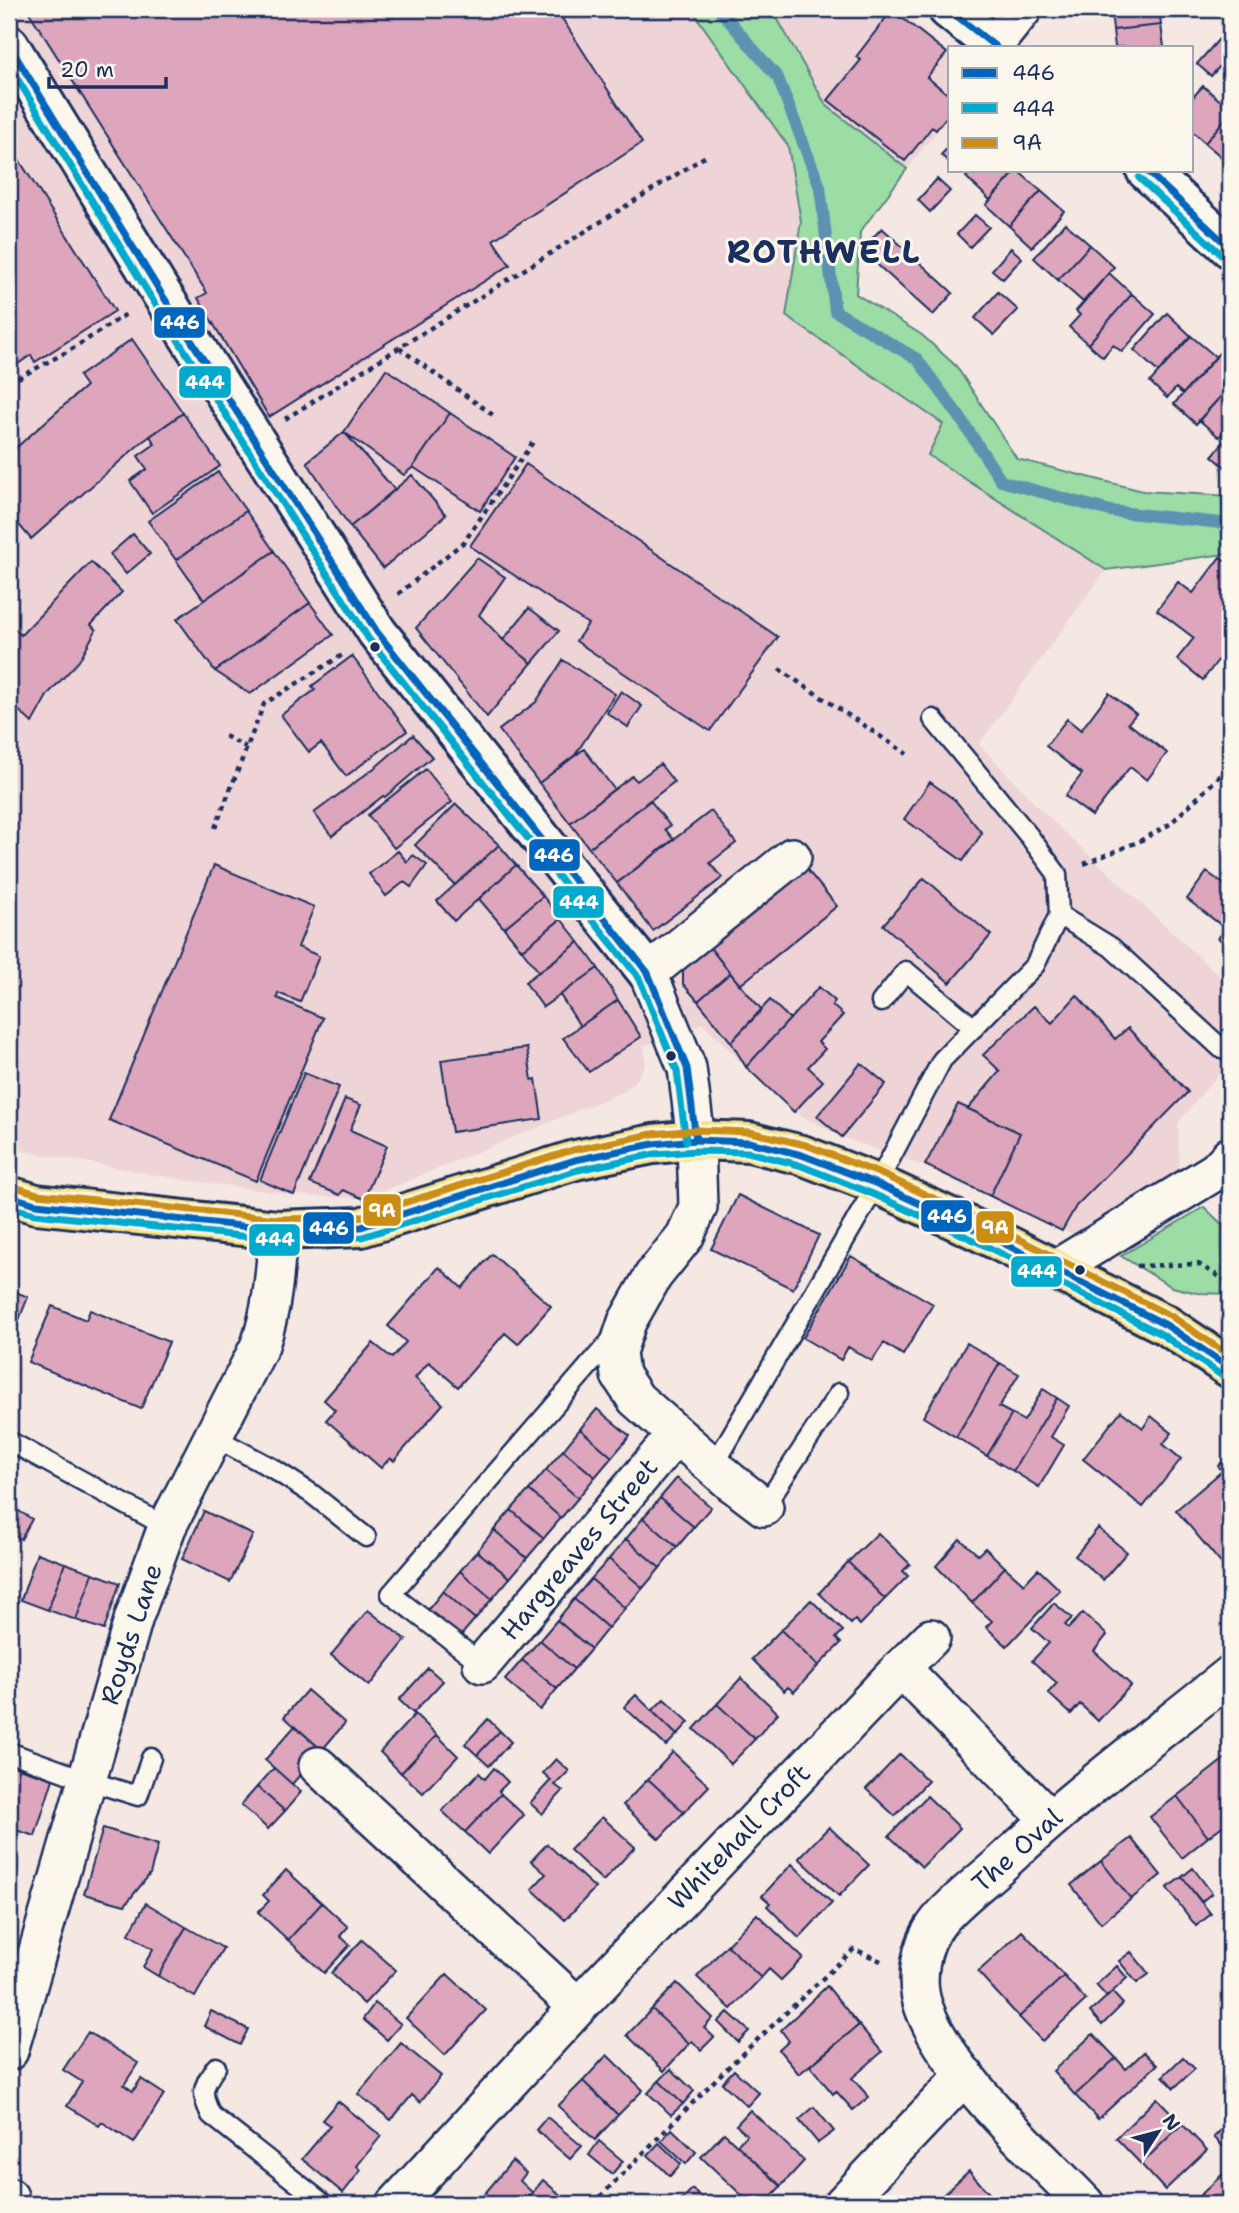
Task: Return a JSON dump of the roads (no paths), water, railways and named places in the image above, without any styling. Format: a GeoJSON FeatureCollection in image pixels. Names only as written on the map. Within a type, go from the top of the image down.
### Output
{"type":"FeatureCollection","features":[{"type":"Feature","properties":{"kind":"main road"},"geometry":{"type":"LineString","coordinates":[[9,1196],[36,1204],[278,1230],[361,1227],[575,1160],[653,1144],[696,1140],[749,1142],[802,1155],[877,1184],[1166,1325],[1230,1368]]}},
{"type":"Feature","properties":{"kind":"street"},"geometry":{"type":"LineString","coordinates":[[948,9],[995,46],[1023,9]]}},
{"type":"Feature","properties":{"kind":"street"},"geometry":{"type":"LineString","coordinates":[[9,45],[253,439],[373,625],[648,973],[687,1068],[696,1140],[698,1207],[685,1236],[653,1276],[627,1322],[617,1352],[620,1375],[636,1399],[713,1467],[764,1507]]}},
{"type":"Feature","properties":{"kind":"street"},"geometry":{"type":"LineString","coordinates":[[1148,172],[1230,248]]}},
{"type":"Feature","properties":{"kind":"street"},"geometry":{"type":"LineString","coordinates":[[648,973],[792,857]]}},
{"type":"Feature","properties":{"kind":"street"},"geometry":{"type":"LineString","coordinates":[[1056,1269],[1216,1171],[1230,1156]]}},
{"type":"Feature","properties":{"kind":"street","name":"Royds Lane"},"geometry":{"type":"LineString","coordinates":[[9,2052],[15,2000],[86,1780],[134,1618],[167,1527],[260,1345],[270,1318],[278,1230]]}},
{"type":"Feature","properties":{"kind":"street","name":"Hargreaves Street"},"geometry":{"type":"LineString","coordinates":[[482,1664],[676,1435]]}},
{"type":"Feature","properties":{"kind":"street","name":"Whitehall Croft"},"geometry":{"type":"LineString","coordinates":[[396,2204],[578,2007],[931,1638]]}},
{"type":"Feature","properties":{"kind":"street"},"geometry":{"type":"LineString","coordinates":[[901,1668],[1049,1819]]}},
{"type":"Feature","properties":{"kind":"street","name":"The Oval"},"geometry":{"type":"LineString","coordinates":[[1085,2204],[965,2075],[935,2032],[923,2006],[919,1977],[924,1948],[938,1923],[1049,1819],[1230,1675]]}},
{"type":"Feature","properties":{"kind":"street"},"geometry":{"type":"LineString","coordinates":[[318,1766],[578,2007]]}},
{"type":"Feature","properties":{"kind":"street"},"geometry":{"type":"LineString","coordinates":[[843,2204],[965,2075]]}},
{"type":"Feature","properties":{"kind":"street"},"geometry":{"type":"LineString","coordinates":[[9,2197],[10,2204]]}},
{"type":"Feature","properties":{"kind":"lane"},"geometry":{"type":"LineString","coordinates":[[713,1467],[877,1184],[942,1060],[1035,965],[1059,915],[1057,874],[933,719]]}},
{"type":"Feature","properties":{"kind":"lane"},"geometry":{"type":"LineString","coordinates":[[1059,915],[1111,947],[1222,1049]]}},
{"type":"Feature","properties":{"kind":"lane"},"geometry":{"type":"LineString","coordinates":[[881,1002],[906,971],[974,1028]]}},
{"type":"Feature","properties":{"kind":"lane"},"geometry":{"type":"LineString","coordinates":[[482,1664],[391,1594],[627,1322]]}},
{"type":"Feature","properties":{"kind":"lane"},"geometry":{"type":"LineString","coordinates":[[764,1507],[839,1393]]}},
{"type":"Feature","properties":{"kind":"lane"},"geometry":{"type":"LineString","coordinates":[[214,1437],[272,1468],[312,1494],[366,1537]]}},
{"type":"Feature","properties":{"kind":"lane"},"geometry":{"type":"LineString","coordinates":[[9,1441],[167,1527]]}},
{"type":"Feature","properties":{"kind":"lane"},"geometry":{"type":"LineString","coordinates":[[9,1752],[138,1796],[151,1758]]}},
{"type":"Feature","properties":{"kind":"lane"},"geometry":{"type":"LineString","coordinates":[[216,2067],[205,2084],[203,2099],[211,2115],[324,2204]]}},
{"type":"Feature","properties":{"kind":"waterway"},"geometry":{"type":"LineString","coordinates":[[719,9],[778,78],[820,187],[835,311],[917,359],[959,416],[1001,481],[1110,511],[1230,524]]}},
{"type":"Feature","properties":{"kind":"district","name":"ROTHWELL"},"geometry":{"type":"Point","coordinates":[824,251]}}]}
